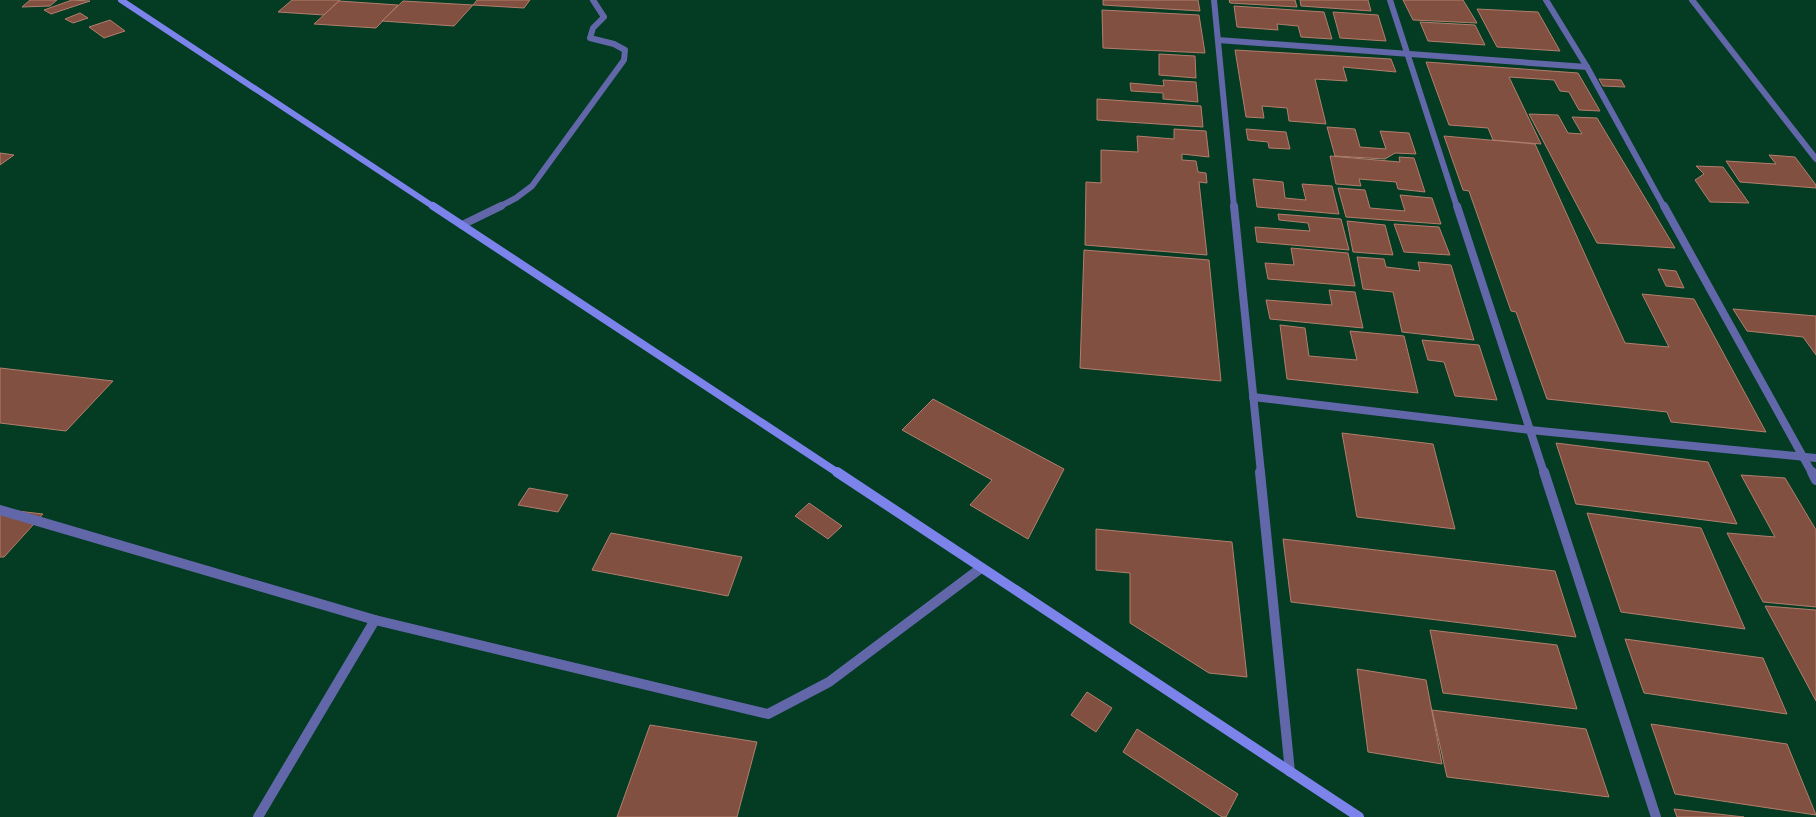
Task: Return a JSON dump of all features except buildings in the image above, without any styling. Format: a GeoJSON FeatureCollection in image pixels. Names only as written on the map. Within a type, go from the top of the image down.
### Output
{"type":"FeatureCollection","features":[{"type":"Feature","properties":{"kind":"street"},"geometry":{"type":"LineString","coordinates":[[121,0],[1359,817]]}},
{"type":"Feature","properties":{"kind":"street"},"geometry":{"type":"LineString","coordinates":[[462,225],[516,198],[532,186],[624,60],[625,50],[614,44],[590,38],[594,28],[604,17],[592,0]]}},
{"type":"Feature","properties":{"kind":"street"},"geometry":{"type":"LineString","coordinates":[[1214,0],[1290,772]]}},
{"type":"Feature","properties":{"kind":"street"},"geometry":{"type":"LineString","coordinates":[[1390,0],[1656,817]]}},
{"type":"Feature","properties":{"kind":"street"},"geometry":{"type":"LineString","coordinates":[[1546,0],[1587,67],[1816,480]]}},
{"type":"Feature","properties":{"kind":"street"},"geometry":{"type":"LineString","coordinates":[[1692,0],[1816,159]]}},
{"type":"Feature","properties":{"kind":"street"},"geometry":{"type":"LineString","coordinates":[[1218,40],[1587,67]]}},
{"type":"Feature","properties":{"kind":"street"},"geometry":{"type":"LineString","coordinates":[[1253,397],[1530,430],[1816,458]]}},
{"type":"Feature","properties":{"kind":"street"},"geometry":{"type":"LineString","coordinates":[[0,510],[376,620],[768,714],[829,682],[981,568]]}},
{"type":"Feature","properties":{"kind":"street"},"geometry":{"type":"LineString","coordinates":[[258,817],[376,620]]}}]}
